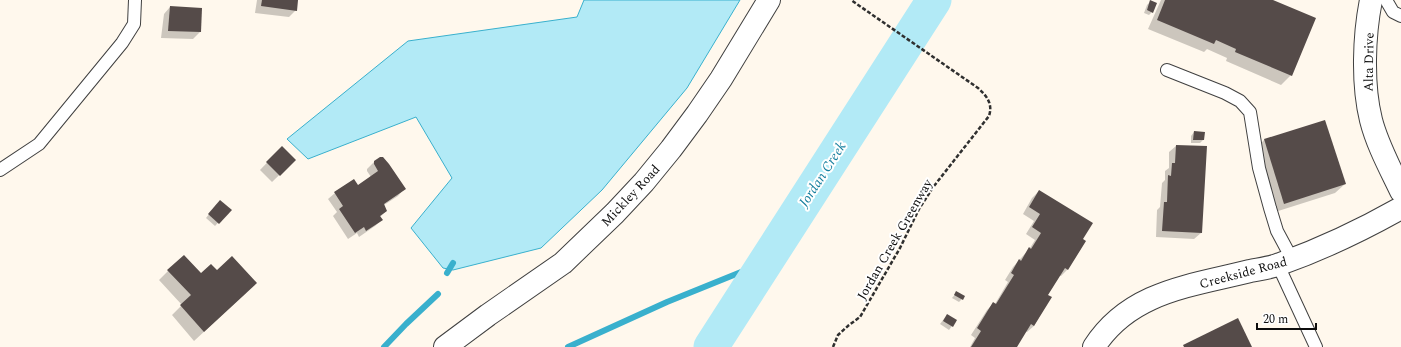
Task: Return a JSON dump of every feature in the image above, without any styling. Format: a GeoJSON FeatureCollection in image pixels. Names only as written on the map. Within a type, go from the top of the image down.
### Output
{"type":"FeatureCollection","features":[{"type":"Feature","properties":{"kind":"street","name":"Mickley Road"},"geometry":{"type":"LineString","coordinates":[[445,347],[563,263],[615,213],[644,182],[697,114],[769,0]]}},
{"type":"Feature","properties":{"kind":"street","name":"Alta Drive"},"geometry":{"type":"LineString","coordinates":[[1372,0],[1365,51],[1365,86],[1371,119],[1380,147],[1401,191]]}},
{"type":"Feature","properties":{"kind":"street","name":"Creekside Road"},"geometry":{"type":"LineString","coordinates":[[1094,347],[1099,339],[1118,319],[1136,305],[1153,297],[1285,262],[1320,249],[1401,208]]}},
{"type":"Feature","properties":{"kind":"lane"},"geometry":{"type":"LineString","coordinates":[[0,170],[40,144],[122,43],[134,24],[135,0]]}},
{"type":"Feature","properties":{"kind":"lane"},"geometry":{"type":"LineString","coordinates":[[1386,0],[1393,12],[1401,16]]}},
{"type":"Feature","properties":{"kind":"lane"},"geometry":{"type":"LineString","coordinates":[[1166,70],[1225,93],[1240,101],[1250,112],[1259,168],[1285,262],[1316,347]]}},
{"type":"Feature","properties":{"kind":"path","name":"Jordan Creek Greenway"},"geometry":{"type":"LineString","coordinates":[[834,347],[838,335],[849,324],[860,317],[900,248],[919,209],[934,186],[989,116],[991,106],[987,96],[978,88],[851,0]]}},
{"type":"Feature","properties":{"kind":"water"},"geometry":{"type":"Polygon","coordinates":[[[584,0],[740,0],[687,88],[602,190],[541,248],[453,270],[443,268],[411,228],[452,178],[416,117],[308,159],[287,139],[408,41],[577,17],[584,0]]]}},
{"type":"Feature","properties":{"kind":"building"},"geometry":{"type":"Polygon","coordinates":[[[262,0],[298,0],[297,11],[261,6],[262,0]]]}},
{"type":"Feature","properties":{"kind":"building"},"geometry":{"type":"Polygon","coordinates":[[[1150,0],[1157,3],[1153,13],[1147,10],[1150,0]]]}},
{"type":"Feature","properties":{"kind":"building"},"geometry":{"type":"Polygon","coordinates":[[[1165,0],[1273,0],[1316,18],[1292,76],[1235,52],[1236,49],[1216,40],[1214,44],[1157,20],[1165,0]]]}},
{"type":"Feature","properties":{"kind":"building"},"geometry":{"type":"Polygon","coordinates":[[[170,6],[202,8],[201,32],[168,31],[170,6]]]}},
{"type":"Feature","properties":{"kind":"building"},"geometry":{"type":"Polygon","coordinates":[[[1325,120],[1346,184],[1284,204],[1264,139],[1325,120]]]}},
{"type":"Feature","properties":{"kind":"building"},"geometry":{"type":"Polygon","coordinates":[[[1194,131],[1205,132],[1204,140],[1193,140],[1194,131]]]}},
{"type":"Feature","properties":{"kind":"building"},"geometry":{"type":"Polygon","coordinates":[[[1176,145],[1207,146],[1202,233],[1162,231],[1164,202],[1167,202],[1168,175],[1171,176],[1172,163],[1175,163],[1176,145]]]}},
{"type":"Feature","properties":{"kind":"building"},"geometry":{"type":"Polygon","coordinates":[[[282,146],[296,160],[280,176],[266,162],[282,146]]]}},
{"type":"Feature","properties":{"kind":"building"},"geometry":{"type":"Polygon","coordinates":[[[380,157],[383,157],[389,164],[406,189],[384,204],[387,211],[380,216],[383,220],[366,231],[364,227],[355,233],[339,209],[343,206],[334,192],[354,179],[358,185],[378,171],[374,161],[380,157]]]}},
{"type":"Feature","properties":{"kind":"building"},"geometry":{"type":"Polygon","coordinates":[[[1039,190],[1093,223],[1083,239],[1086,241],[1068,270],[1065,268],[1048,295],[1052,297],[1034,326],[1031,324],[1017,347],[971,347],[981,331],[977,328],[993,302],[996,304],[1014,275],[1011,273],[1019,259],[1021,261],[1029,247],[1031,249],[1041,233],[1032,227],[1040,214],[1029,207],[1039,190]]]}},
{"type":"Feature","properties":{"kind":"building"},"geometry":{"type":"Polygon","coordinates":[[[220,200],[232,210],[219,224],[208,214],[220,200]]]}},
{"type":"Feature","properties":{"kind":"building"},"geometry":{"type":"Polygon","coordinates":[[[184,255],[201,273],[211,264],[217,270],[232,256],[257,283],[204,332],[180,305],[191,295],[167,270],[184,255]]]}},
{"type":"Feature","properties":{"kind":"building"},"geometry":{"type":"Polygon","coordinates":[[[956,291],[965,296],[963,300],[954,295],[956,291]]]}},
{"type":"Feature","properties":{"kind":"building"},"geometry":{"type":"Polygon","coordinates":[[[947,314],[957,320],[953,327],[943,321],[947,314]]]}},
{"type":"Feature","properties":{"kind":"building"},"geometry":{"type":"Polygon","coordinates":[[[1238,318],[1252,347],[1184,347],[1183,345],[1238,318]]]}},
{"type":"Feature","properties":{"kind":"waterway","name":"Jordan Creek"},"geometry":{"type":"LineString","coordinates":[[711,347],[934,0]]}},
{"type":"Feature","properties":{"kind":"waterway"},"geometry":{"type":"LineString","coordinates":[[568,347],[667,302],[766,262]]}},
{"type":"Feature","properties":{"kind":"waterway"},"geometry":{"type":"LineString","coordinates":[[447,273],[453,263]]}},
{"type":"Feature","properties":{"kind":"waterway"},"geometry":{"type":"LineString","coordinates":[[384,347],[438,294]]}}]}
